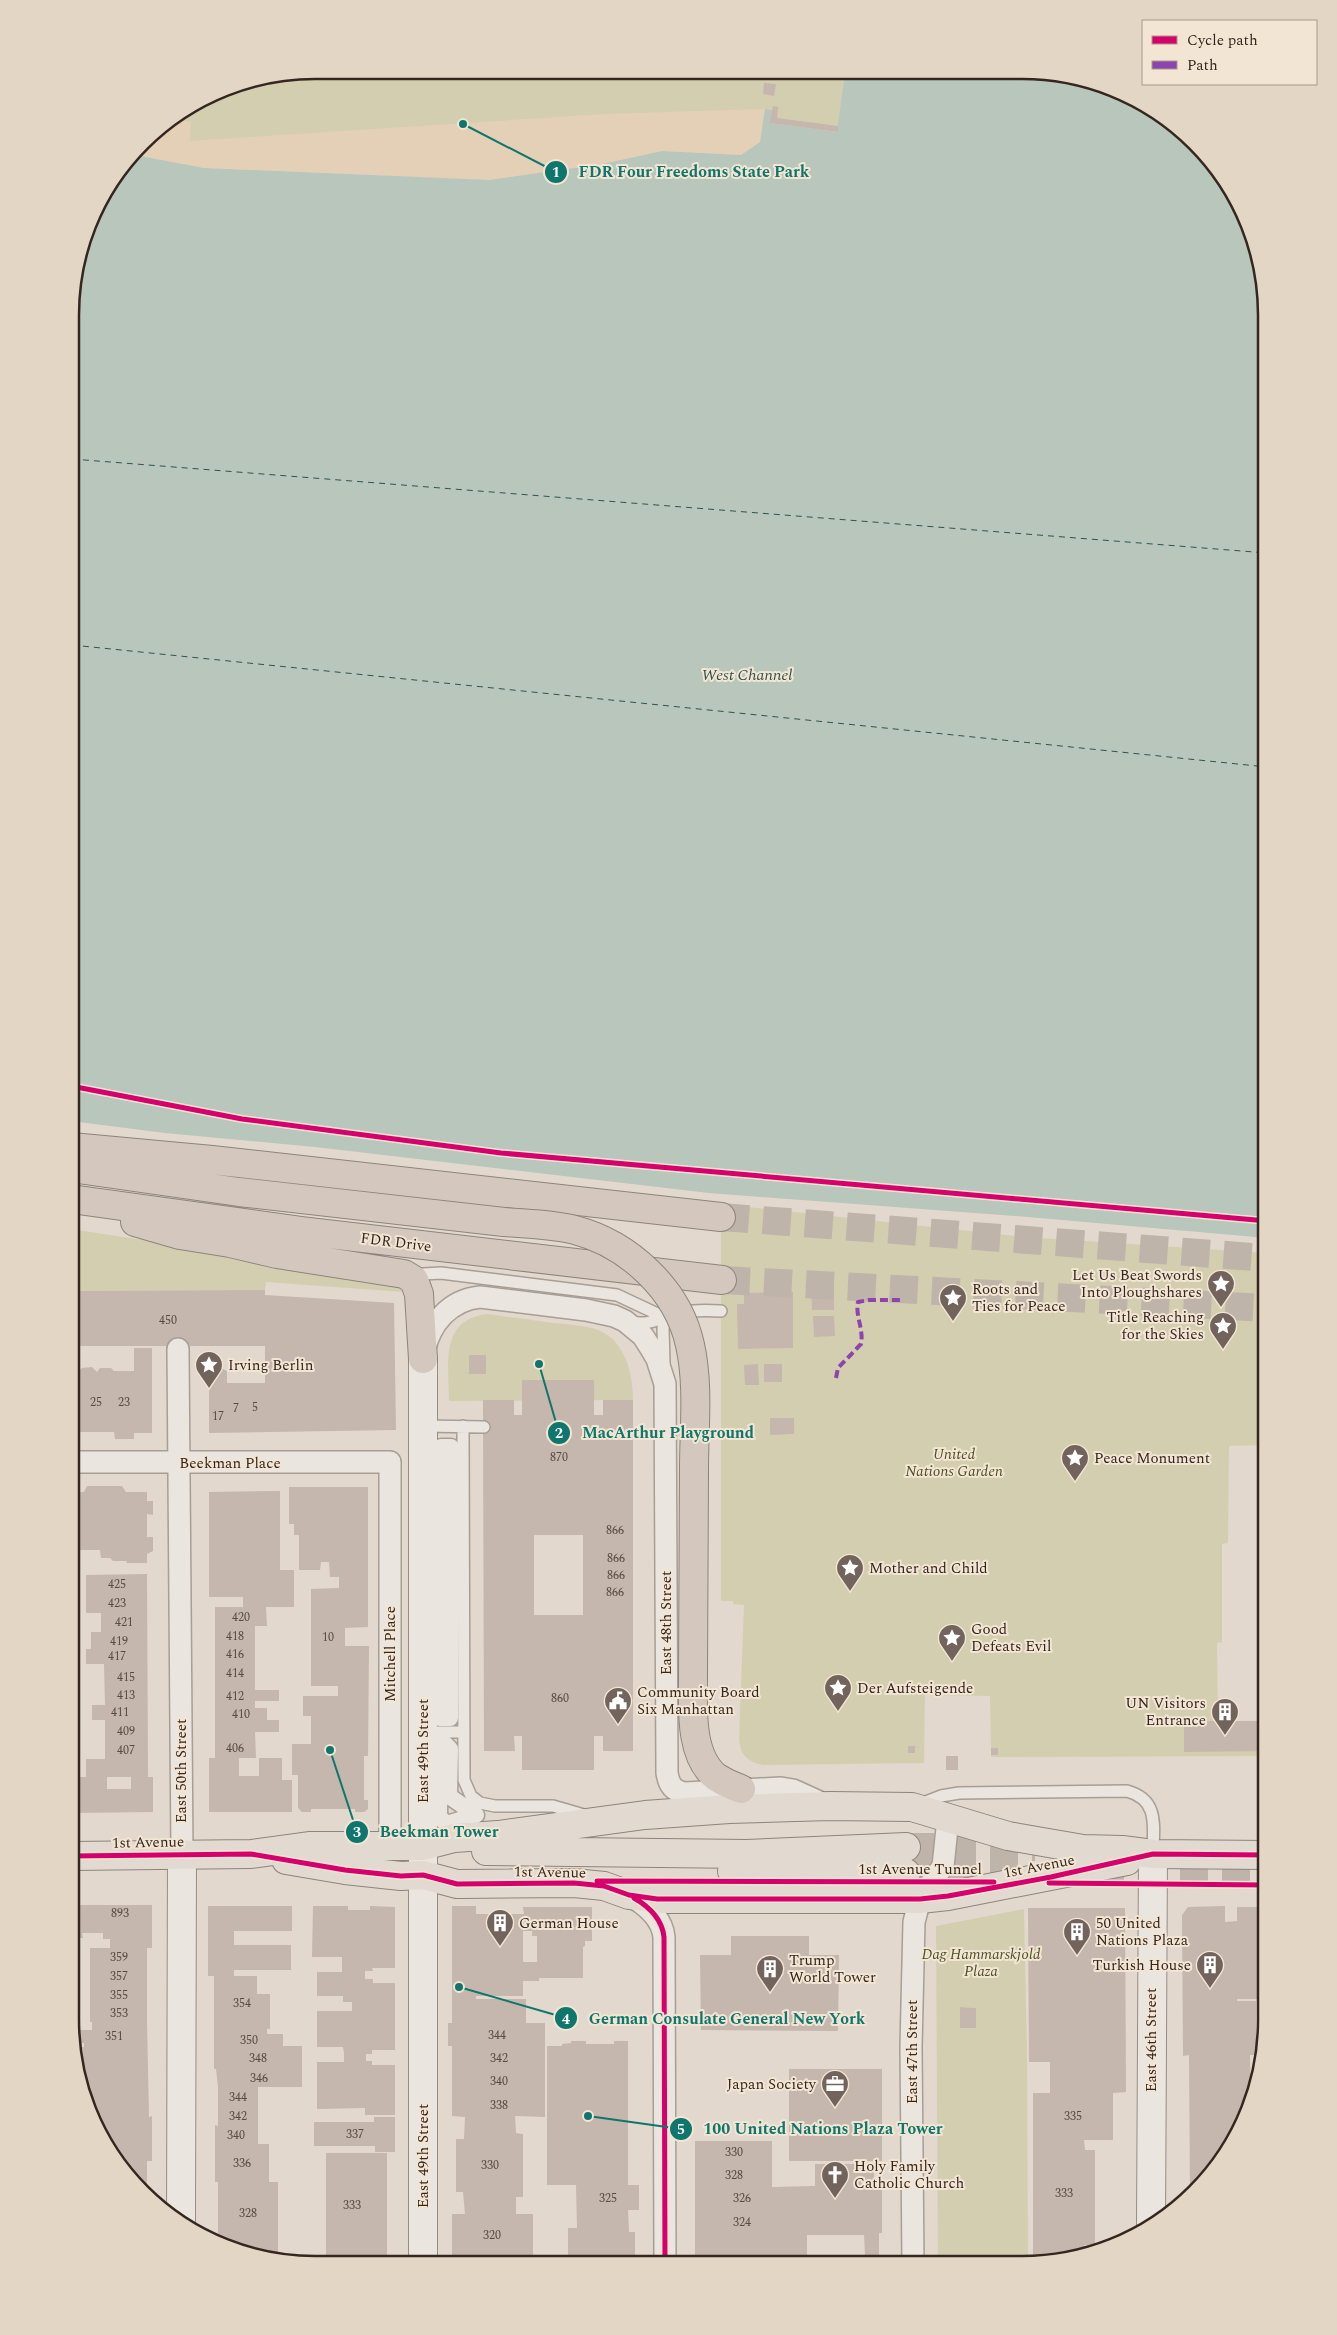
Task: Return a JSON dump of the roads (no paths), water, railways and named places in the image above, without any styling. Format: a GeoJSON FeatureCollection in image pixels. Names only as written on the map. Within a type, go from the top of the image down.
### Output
{"type":"FeatureCollection","features":[{"type":"Feature","properties":{"kind":"highway"},"geometry":{"type":"LineString","coordinates":[[79,1148],[212,1160],[721,1217]]}},
{"type":"Feature","properties":{"kind":"highway"},"geometry":{"type":"LineString","coordinates":[[79,1169],[239,1192],[575,1230],[617,1248],[638,1263],[661,1287],[676,1309],[686,1331],[695,1383],[694,1724],[702,1758],[716,1777],[741,1789]]}},
{"type":"Feature","properties":{"kind":"highway","name":"FDR Drive"},"geometry":{"type":"LineString","coordinates":[[79,1200],[302,1231],[722,1280]]}},
{"type":"Feature","properties":{"kind":"highway"},"geometry":{"type":"LineString","coordinates":[[79,1201],[143,1225],[180,1235],[230,1243],[302,1259],[390,1270],[404,1274],[414,1280],[419,1294],[423,1359]]}},
{"type":"Feature","properties":{"kind":"main road","name":"East 49th Street"},"geometry":{"type":"LineString","coordinates":[[423,1359],[431,1725],[422,1846],[423,2256]]}},
{"type":"Feature","properties":{"kind":"main road","name":"1st Avenue"},"geometry":{"type":"LineString","coordinates":[[79,1856],[251,1854],[309,1846],[422,1846],[454,1838],[498,1835],[605,1820],[688,1812],[830,1806],[912,1807],[1008,1836],[1055,1846],[1153,1854],[1258,1855]]}},
{"type":"Feature","properties":{"kind":"main road","name":"1st Avenue Tunnel"},"geometry":{"type":"LineString","coordinates":[[422,1846],[462,1851],[635,1851],[906,1860],[614,1869],[460,1871],[423,1875]]}},
{"type":"Feature","properties":{"kind":"main road","name":"East 50th Street"},"geometry":{"type":"LineString","coordinates":[[181,2214],[182,1854]]}},
{"type":"Feature","properties":{"kind":"main road","name":"1st Avenue"},"geometry":{"type":"LineString","coordinates":[[251,1854],[345,1870],[401,1876],[423,1875],[457,1884],[574,1883],[604,1886],[629,1895],[657,1899],[920,1899],[948,1896],[1052,1877],[1153,1854]]}},
{"type":"Feature","properties":{"kind":"main road","name":"East 46th Street"},"geometry":{"type":"LineString","coordinates":[[1151,2217],[1153,1854]]}},
{"type":"Feature","properties":{"kind":"street"},"geometry":{"type":"LineString","coordinates":[[423,1359],[429,1334],[435,1325],[455,1304],[471,1298],[586,1310],[614,1316],[625,1321]]}},
{"type":"Feature","properties":{"kind":"street","name":"East 48th Street"},"geometry":{"type":"LineString","coordinates":[[625,1321],[642,1336],[650,1347],[657,1359],[665,1384],[668,1779],[673,1789],[685,1793],[741,1789],[793,1790],[830,1806]]}},
{"type":"Feature","properties":{"kind":"street","name":"East 50th Street"},"geometry":{"type":"LineString","coordinates":[[178,1349],[182,1854]]}},
{"type":"Feature","properties":{"kind":"street"},"geometry":{"type":"LineString","coordinates":[[441,1447],[451,1447],[450,1718],[431,1725],[441,1447]]}},
{"type":"Feature","properties":{"kind":"street","name":"Beekman Place"},"geometry":{"type":"LineString","coordinates":[[79,1462],[390,1462]]}},
{"type":"Feature","properties":{"kind":"street","name":"Mitchell Place"},"geometry":{"type":"LineString","coordinates":[[390,1462],[390,1847]]}},
{"type":"Feature","properties":{"kind":"street"},"geometry":{"type":"LineString","coordinates":[[440,1744],[445,1744],[450,1749],[449,1796],[476,1815],[447,1824],[439,1818],[440,1744]]}},
{"type":"Feature","properties":{"kind":"street","name":"East 47th Street"},"geometry":{"type":"LineString","coordinates":[[913,2256],[912,2046],[914,1932],[920,1899],[943,1866],[948,1819]]}},
{"type":"Feature","properties":{"kind":"street"},"geometry":{"type":"LineString","coordinates":[[629,1895],[642,1902],[652,1912],[663,1929],[665,2256]]}},
{"type":"Feature","properties":{"kind":"lane"},"geometry":{"type":"LineString","coordinates":[[414,1280],[423,1274],[441,1273],[617,1295],[666,1318]]}},
{"type":"Feature","properties":{"kind":"lane"},"geometry":{"type":"LineString","coordinates":[[625,1321],[644,1324],[690,1311],[721,1311]]}},
{"type":"Feature","properties":{"kind":"lane"},"geometry":{"type":"LineString","coordinates":[[665,1384],[663,1341],[666,1318]]}},
{"type":"Feature","properties":{"kind":"lane"},"geometry":{"type":"LineString","coordinates":[[423,1426],[484,1427]]}},
{"type":"Feature","properties":{"kind":"lane"},"geometry":{"type":"LineString","coordinates":[[463,1426],[464,1780],[471,1796],[480,1803],[495,1806],[553,1806],[605,1820]]}},
{"type":"Feature","properties":{"kind":"lane"},"geometry":{"type":"LineString","coordinates":[[431,1725],[464,1732]]}},
{"type":"Feature","properties":{"kind":"lane"},"geometry":{"type":"LineString","coordinates":[[912,1807],[941,1796],[959,1793],[1127,1791],[1143,1798],[1151,1810],[1153,1854]]}},
{"type":"Feature","properties":{"kind":"water","name":"West Channel"},"geometry":{"type":"Polygon","coordinates":[[[844,79],[1038,79],[1068,83],[1098,91],[1127,103],[1166,127],[1178,137],[1210,171],[1234,210],[1246,239],[1254,269],[1258,299],[1258,1237],[1028,1217],[709,1193],[315,1147],[165,1133],[79,1122],[79,299],[83,269],[91,239],[103,210],[127,171],[140,156],[204,168],[489,180],[602,164],[662,151],[741,155],[760,142],[765,109],[772,110],[771,123],[837,132],[844,79]]]}},
{"type":"Feature","properties":{"kind":"tunnel"},"geometry":{"type":"LineString","coordinates":[[721,1217],[1258,1257]]}},
{"type":"Feature","properties":{"kind":"tunnel"},"geometry":{"type":"LineString","coordinates":[[722,1280],[1258,1308]]}},
{"type":"Feature","properties":{"kind":"tunnel"},"geometry":{"type":"LineString","coordinates":[[906,1847],[1035,1847]]}},
{"type":"Feature","properties":{"kind":"tunnel"},"geometry":{"type":"LineString","coordinates":[[906,1873],[1030,1873]]}},
{"type":"Feature","properties":{"kind":"tunnel"},"geometry":{"type":"LineString","coordinates":[[1096,1873],[1258,1873]]}},
{"type":"Feature","properties":{"kind":"place","name":"FDR Four Freedoms State Park"},"geometry":{"type":"Point","coordinates":[463,124]}},
{"type":"Feature","properties":{"kind":"place","name":"Let Us Beat Swords Into Ploughshares"},"geometry":{"type":"Point","coordinates":[1221,1308]}},
{"type":"Feature","properties":{"kind":"place","name":"Roots and Ties for Peace"},"geometry":{"type":"Point","coordinates":[953,1322]}},
{"type":"Feature","properties":{"kind":"place","name":"Title Reaching for the Skies"},"geometry":{"type":"Point","coordinates":[1223,1350]}},
{"type":"Feature","properties":{"kind":"place","name":"MacArthur Playground"},"geometry":{"type":"Point","coordinates":[539,1364]}},
{"type":"Feature","properties":{"kind":"place","name":"Irving Berlin"},"geometry":{"type":"Point","coordinates":[209,1389]}},
{"type":"Feature","properties":{"kind":"place","name":"Peace Monument"},"geometry":{"type":"Point","coordinates":[1075,1482]}},
{"type":"Feature","properties":{"kind":"place","name":"Mother and Child"},"geometry":{"type":"Point","coordinates":[850,1592]}},
{"type":"Feature","properties":{"kind":"place","name":"Good Defeats Evil"},"geometry":{"type":"Point","coordinates":[952,1662]}},
{"type":"Feature","properties":{"kind":"place","name":"Der Aufsteigende"},"geometry":{"type":"Point","coordinates":[838,1712]}},
{"type":"Feature","properties":{"kind":"place","name":"Community Board Six Manhattan"},"geometry":{"type":"Point","coordinates":[618,1725]}},
{"type":"Feature","properties":{"kind":"place","name":"UN Visitors Entrance"},"geometry":{"type":"Point","coordinates":[1225,1736]}},
{"type":"Feature","properties":{"kind":"place","name":"Beekman Tower"},"geometry":{"type":"Point","coordinates":[330,1750]}},
{"type":"Feature","properties":{"kind":"place","name":"German House"},"geometry":{"type":"Point","coordinates":[500,1947]}},
{"type":"Feature","properties":{"kind":"place","name":"50 United Nations Plaza"},"geometry":{"type":"Point","coordinates":[1077,1956]}},
{"type":"Feature","properties":{"kind":"place","name":"German Consulate General New York"},"geometry":{"type":"Point","coordinates":[459,1987]}},
{"type":"Feature","properties":{"kind":"place","name":"Turkish House"},"geometry":{"type":"Point","coordinates":[1210,1989]}},
{"type":"Feature","properties":{"kind":"place","name":"Trump World Tower"},"geometry":{"type":"Point","coordinates":[770,1993]}},
{"type":"Feature","properties":{"kind":"place","name":"Japan Society"},"geometry":{"type":"Point","coordinates":[835,2108]}},
{"type":"Feature","properties":{"kind":"place","name":"100 United Nations Plaza Tower"},"geometry":{"type":"Point","coordinates":[588,2116]}},
{"type":"Feature","properties":{"kind":"place","name":"Holy Family Catholic Church"},"geometry":{"type":"Point","coordinates":[835,2199]}},
{"type":"Feature","properties":{"kind":"park label","name":"United Nations Garden"},"geometry":{"type":"Point","coordinates":[954,1462]}},
{"type":"Feature","properties":{"kind":"park label","name":"Dag Hammarskjold Plaza"},"geometry":{"type":"Point","coordinates":[981,1962]}}]}
